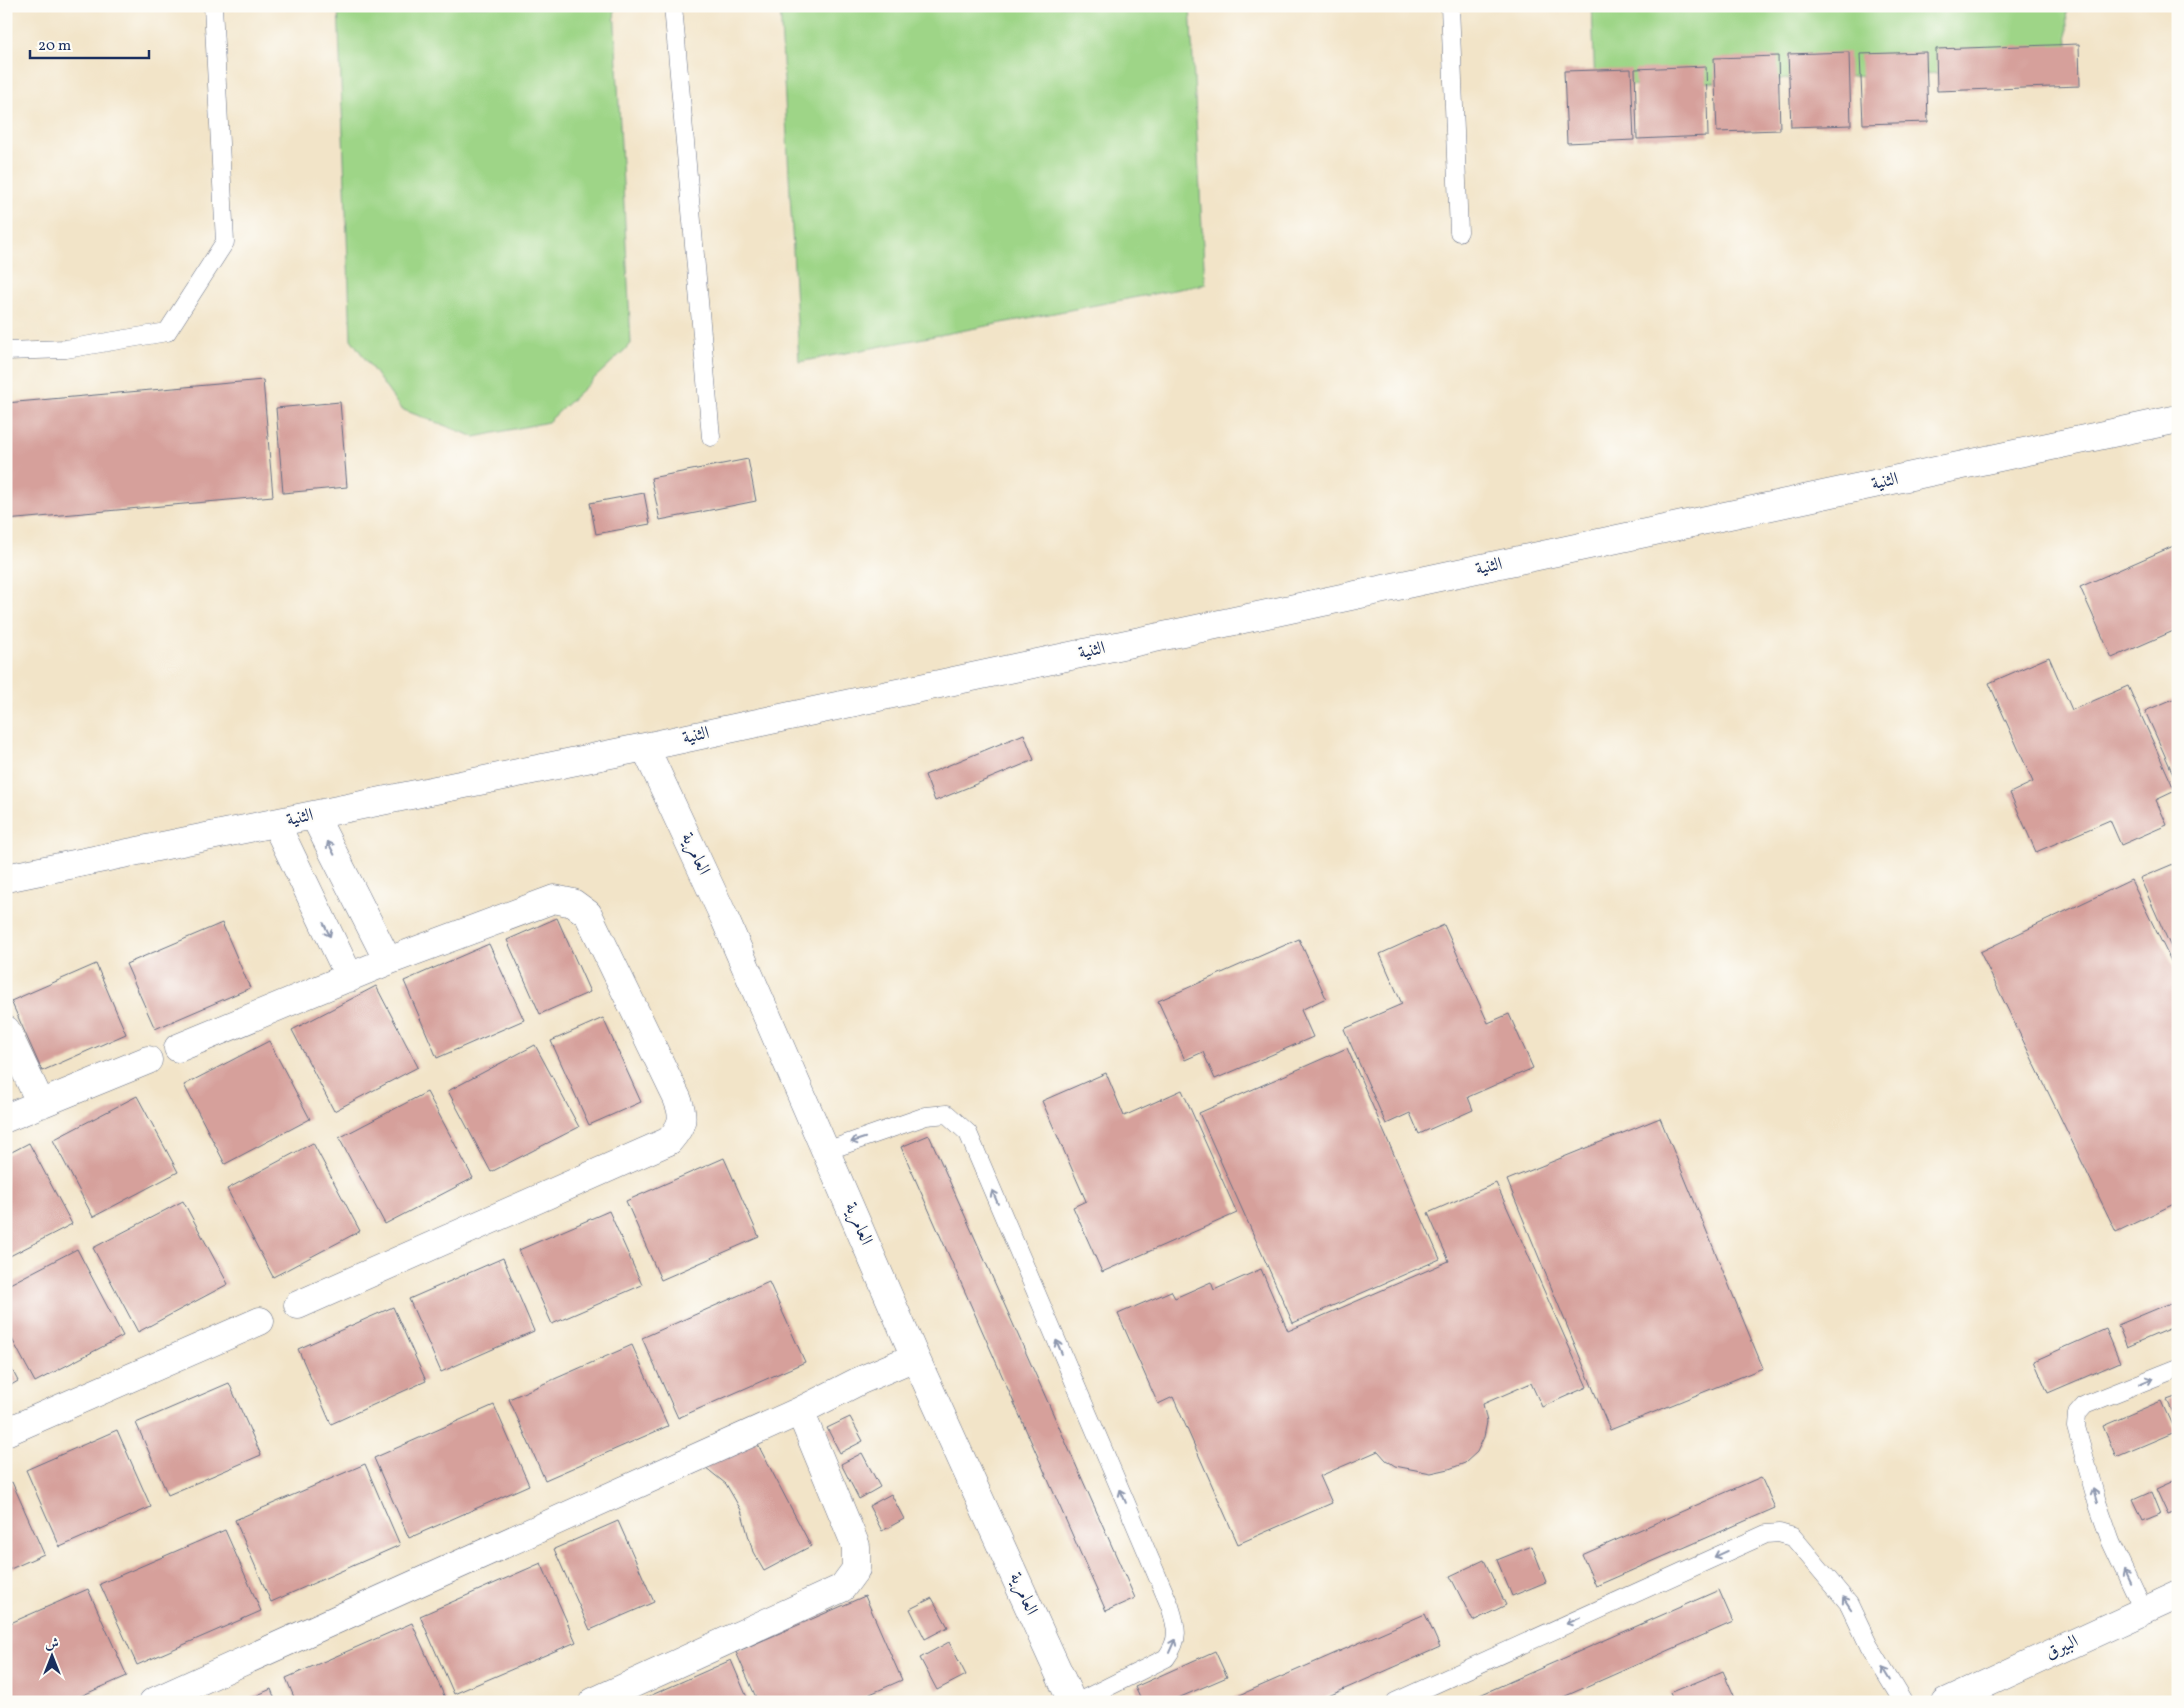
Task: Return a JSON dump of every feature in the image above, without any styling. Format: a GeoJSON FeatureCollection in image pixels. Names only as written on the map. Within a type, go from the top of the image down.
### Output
{"type":"FeatureCollection","features":[{"type":"Feature","properties":{"kind":"street","name":"الثنية"},"geometry":{"type":"LineString","coordinates":[[6,878],[276,824],[2178,419]]}},
{"type":"Feature","properties":{"kind":"street","name":"العامرية"},"geometry":{"type":"LineString","coordinates":[[645,746],[724,917],[915,1357],[1072,1702]]}},
{"type":"Feature","properties":{"kind":"street"},"geometry":{"type":"LineString","coordinates":[[314,815],[388,961]]}},
{"type":"Feature","properties":{"kind":"street"},"geometry":{"type":"LineString","coordinates":[[276,824],[350,978]]}},
{"type":"Feature","properties":{"kind":"street"},"geometry":{"type":"LineString","coordinates":[[178,1048],[388,961],[544,902],[554,900],[573,903],[588,914],[677,1098],[683,1113],[680,1129],[669,1141],[298,1305]]}},
{"type":"Feature","properties":{"kind":"street"},"geometry":{"type":"LineString","coordinates":[[6,1030],[40,1104]]}},
{"type":"Feature","properties":{"kind":"street"},"geometry":{"type":"LineString","coordinates":[[6,1118],[148,1060]]}},
{"type":"Feature","properties":{"kind":"street"},"geometry":{"type":"LineString","coordinates":[[6,1432],[260,1321]]}},
{"type":"Feature","properties":{"kind":"street"},"geometry":{"type":"LineString","coordinates":[[152,1702],[800,1411],[859,1381],[915,1357]]}},
{"type":"Feature","properties":{"kind":"street"},"geometry":{"type":"LineString","coordinates":[[593,1702],[842,1588],[856,1569],[856,1546],[800,1411]]}},
{"type":"Feature","properties":{"kind":"street","name":"البيرق"},"geometry":{"type":"LineString","coordinates":[[1946,1702],[2178,1595]]}},
{"type":"Feature","properties":{"kind":"lane"},"geometry":{"type":"LineString","coordinates":[[6,350],[66,349],[167,332],[225,242],[213,6]]}},
{"type":"Feature","properties":{"kind":"lane"},"geometry":{"type":"LineString","coordinates":[[672,6],[711,437]]}},
{"type":"Feature","properties":{"kind":"lane"},"geometry":{"type":"LineString","coordinates":[[1450,6],[1459,232]]}},
{"type":"Feature","properties":{"kind":"lane"},"geometry":{"type":"LineString","coordinates":[[826,1151],[926,1116],[947,1114],[968,1133],[1170,1606],[1177,1627],[1175,1646],[1166,1658],[1078,1702]]}},
{"type":"Feature","properties":{"kind":"lane"},"geometry":{"type":"LineString","coordinates":[[2143,1610],[2111,1542],[2097,1502],[2076,1427],[2077,1414],[2085,1405],[2178,1368]]}},
{"type":"Feature","properties":{"kind":"lane"},"geometry":{"type":"LineString","coordinates":[[1395,1702],[1766,1534],[1780,1533],[1793,1537],[1849,1604],[1869,1646],[1903,1702]]}},
{"type":"Feature","properties":{"kind":"green space"},"geometry":{"type":"Polygon","coordinates":[[[338,6],[614,6],[631,344],[548,422],[475,437],[401,409],[351,339],[338,6]]]}},
{"type":"Feature","properties":{"kind":"green space"},"geometry":{"type":"Polygon","coordinates":[[[780,6],[1190,6],[1205,284],[799,362],[780,6]]]}},
{"type":"Feature","properties":{"kind":"green space"},"geometry":{"type":"Polygon","coordinates":[[[1592,6],[2066,6],[2069,68],[1595,87],[1592,6]]]}},
{"type":"Feature","properties":{"kind":"building"},"geometry":{"type":"Polygon","coordinates":[[[2079,44],[2080,86],[1937,91],[1936,49],[2079,44]]]}},
{"type":"Feature","properties":{"kind":"building"},"geometry":{"type":"Polygon","coordinates":[[[1849,52],[1851,125],[1791,127],[1788,54],[1849,52]]]}},
{"type":"Feature","properties":{"kind":"building"},"geometry":{"type":"Polygon","coordinates":[[[1926,52],[1928,122],[1863,124],[1860,54],[1926,52]]]}},
{"type":"Feature","properties":{"kind":"building"},"geometry":{"type":"Polygon","coordinates":[[[1778,56],[1780,130],[1717,132],[1714,58],[1778,56]]]}},
{"type":"Feature","properties":{"kind":"building"},"geometry":{"type":"Polygon","coordinates":[[[1706,66],[1708,136],[1637,139],[1635,69],[1706,66]]]}},
{"type":"Feature","properties":{"kind":"building"},"geometry":{"type":"Polygon","coordinates":[[[1631,69],[1634,140],[1567,143],[1564,71],[1631,69]]]}},
{"type":"Feature","properties":{"kind":"building"},"geometry":{"type":"Polygon","coordinates":[[[263,380],[273,496],[6,520],[6,403],[263,380]]]}},
{"type":"Feature","properties":{"kind":"building"},"geometry":{"type":"Polygon","coordinates":[[[340,402],[347,487],[283,493],[276,408],[340,402]]]}},
{"type":"Feature","properties":{"kind":"building"},"geometry":{"type":"Polygon","coordinates":[[[748,459],[756,501],[660,520],[651,478],[748,459]]]}},
{"type":"Feature","properties":{"kind":"building"},"geometry":{"type":"Polygon","coordinates":[[[644,493],[650,524],[596,534],[590,503],[644,493]]]}},
{"type":"Feature","properties":{"kind":"building"},"geometry":{"type":"Polygon","coordinates":[[[2178,544],[2178,629],[2112,658],[2080,587],[2178,544]]]}},
{"type":"Feature","properties":{"kind":"building"},"geometry":{"type":"Polygon","coordinates":[[[2049,657],[2072,710],[2128,686],[2175,791],[2156,800],[2167,825],[2121,845],[2110,820],[2036,852],[2010,793],[2033,782],[1989,683],[2049,657]]]}},
{"type":"Feature","properties":{"kind":"building"},"geometry":{"type":"Polygon","coordinates":[[[2178,697],[2178,785],[2145,711],[2178,697]]]}},
{"type":"Feature","properties":{"kind":"building"},"geometry":{"type":"Polygon","coordinates":[[[1024,734],[1034,760],[935,801],[925,775],[1024,734]]]}},
{"type":"Feature","properties":{"kind":"building"},"geometry":{"type":"Polygon","coordinates":[[[2178,862],[2178,963],[2140,878],[2178,862]]]}},
{"type":"Feature","properties":{"kind":"building"},"geometry":{"type":"Polygon","coordinates":[[[2131,880],[2178,975],[2178,1202],[2116,1232],[1980,952],[2131,880]]]}},
{"type":"Feature","properties":{"kind":"building"},"geometry":{"type":"Polygon","coordinates":[[[557,918],[590,992],[540,1014],[507,940],[557,918]]]}},
{"type":"Feature","properties":{"kind":"building"},"geometry":{"type":"Polygon","coordinates":[[[222,923],[250,988],[155,1029],[126,964],[222,923]]]}},
{"type":"Feature","properties":{"kind":"building"},"geometry":{"type":"Polygon","coordinates":[[[1444,925],[1488,1023],[1509,1014],[1533,1068],[1468,1097],[1473,1110],[1419,1134],[1410,1113],[1386,1124],[1344,1029],[1402,1004],[1380,954],[1444,925]]]}},
{"type":"Feature","properties":{"kind":"building"},"geometry":{"type":"Polygon","coordinates":[[[1299,939],[1326,998],[1301,1010],[1313,1037],[1215,1079],[1203,1052],[1185,1060],[1158,1001],[1299,939]]]}},
{"type":"Feature","properties":{"kind":"building"},"geometry":{"type":"Polygon","coordinates":[[[489,944],[524,1020],[437,1058],[404,981],[489,944]]]}},
{"type":"Feature","properties":{"kind":"building"},"geometry":{"type":"Polygon","coordinates":[[[96,964],[126,1034],[42,1071],[11,1001],[96,964]]]}},
{"type":"Feature","properties":{"kind":"building"},"geometry":{"type":"Polygon","coordinates":[[[376,986],[418,1067],[334,1111],[292,1030],[376,986]]]}},
{"type":"Feature","properties":{"kind":"building"},"geometry":{"type":"Polygon","coordinates":[[[603,1018],[641,1102],[589,1125],[551,1041],[603,1018]]]}},
{"type":"Feature","properties":{"kind":"building"},"geometry":{"type":"Polygon","coordinates":[[[269,1041],[310,1119],[225,1164],[184,1085],[269,1041]]]}},
{"type":"Feature","properties":{"kind":"building"},"geometry":{"type":"Polygon","coordinates":[[[535,1045],[579,1127],[491,1172],[448,1091],[535,1045]]]}},
{"type":"Feature","properties":{"kind":"building"},"geometry":{"type":"Polygon","coordinates":[[[1347,1048],[1440,1259],[1293,1323],[1199,1113],[1347,1048]]]}},
{"type":"Feature","properties":{"kind":"building"},"geometry":{"type":"Polygon","coordinates":[[[1106,1073],[1124,1116],[1182,1090],[1237,1213],[1102,1272],[1073,1207],[1086,1201],[1042,1101],[1106,1073]]]}},
{"type":"Feature","properties":{"kind":"building"},"geometry":{"type":"Polygon","coordinates":[[[427,1092],[473,1178],[385,1224],[339,1138],[427,1092]]]}},
{"type":"Feature","properties":{"kind":"building"},"geometry":{"type":"Polygon","coordinates":[[[137,1096],[178,1172],[93,1217],[53,1140],[137,1096]]]}},
{"type":"Feature","properties":{"kind":"building"},"geometry":{"type":"Polygon","coordinates":[[[1660,1118],[1763,1368],[1610,1430],[1507,1180],[1660,1118]]]}},
{"type":"Feature","properties":{"kind":"building"},"geometry":{"type":"Polygon","coordinates":[[[929,1135],[1135,1598],[1106,1611],[901,1147],[929,1135]]]}},
{"type":"Feature","properties":{"kind":"building"},"geometry":{"type":"Polygon","coordinates":[[[29,1143],[72,1224],[6,1258],[6,1155],[29,1143]]]}},
{"type":"Feature","properties":{"kind":"building"},"geometry":{"type":"Polygon","coordinates":[[[313,1143],[360,1231],[273,1277],[227,1189],[313,1143]]]}},
{"type":"Feature","properties":{"kind":"building"},"geometry":{"type":"Polygon","coordinates":[[[724,1158],[759,1237],[661,1280],[626,1201],[724,1158]]]}},
{"type":"Feature","properties":{"kind":"building"},"geometry":{"type":"Polygon","coordinates":[[[1496,1183],[1587,1387],[1542,1407],[1531,1383],[1483,1404],[1487,1422],[1484,1437],[1477,1452],[1465,1463],[1449,1469],[1431,1473],[1395,1466],[1378,1451],[1320,1476],[1332,1503],[1238,1544],[1173,1397],[1158,1404],[1118,1314],[1171,1291],[1175,1298],[1211,1282],[1214,1290],[1261,1269],[1288,1331],[1449,1261],[1428,1213],[1496,1183]]]}},
{"type":"Feature","properties":{"kind":"building"},"geometry":{"type":"Polygon","coordinates":[[[183,1201],[228,1284],[138,1332],[93,1248],[183,1201]]]}},
{"type":"Feature","properties":{"kind":"building"},"geometry":{"type":"Polygon","coordinates":[[[609,1211],[642,1285],[552,1324],[519,1250],[609,1211]]]}},
{"type":"Feature","properties":{"kind":"building"},"geometry":{"type":"Polygon","coordinates":[[[77,1249],[123,1336],[35,1382],[6,1328],[6,1286],[77,1249]]]}},
{"type":"Feature","properties":{"kind":"building"},"geometry":{"type":"Polygon","coordinates":[[[503,1258],[534,1331],[441,1372],[409,1299],[503,1258]]]}},
{"type":"Feature","properties":{"kind":"building"},"geometry":{"type":"Polygon","coordinates":[[[769,1282],[805,1362],[678,1418],[642,1338],[769,1282]]]}},
{"type":"Feature","properties":{"kind":"building"},"geometry":{"type":"Polygon","coordinates":[[[2173,1302],[2178,1313],[2178,1325],[2127,1347],[2118,1325],[2173,1302]]]}},
{"type":"Feature","properties":{"kind":"building"},"geometry":{"type":"Polygon","coordinates":[[[393,1307],[426,1381],[331,1424],[298,1349],[393,1307]]]}},
{"type":"Feature","properties":{"kind":"building"},"geometry":{"type":"Polygon","coordinates":[[[2106,1329],[2120,1362],[2048,1393],[2034,1361],[2106,1329]]]}},
{"type":"Feature","properties":{"kind":"building"},"geometry":{"type":"Polygon","coordinates":[[[632,1345],[668,1426],[545,1480],[509,1399],[632,1345]]]}},
{"type":"Feature","properties":{"kind":"building"},"geometry":{"type":"Polygon","coordinates":[[[6,1358],[18,1381],[6,1388],[6,1358]]]}},
{"type":"Feature","properties":{"kind":"building"},"geometry":{"type":"Polygon","coordinates":[[[229,1383],[261,1455],[168,1495],[136,1423],[229,1383]]]}},
{"type":"Feature","properties":{"kind":"building"},"geometry":{"type":"Polygon","coordinates":[[[2178,1396],[2178,1423],[2167,1400],[2178,1396]]]}},
{"type":"Feature","properties":{"kind":"building"},"geometry":{"type":"Polygon","coordinates":[[[2161,1401],[2175,1432],[2116,1457],[2103,1426],[2161,1401]]]}},
{"type":"Feature","properties":{"kind":"building"},"geometry":{"type":"Polygon","coordinates":[[[494,1405],[529,1485],[409,1538],[374,1458],[494,1405]]]}},
{"type":"Feature","properties":{"kind":"building"},"geometry":{"type":"Polygon","coordinates":[[[850,1417],[863,1441],[840,1453],[827,1428],[850,1417]]]}},
{"type":"Feature","properties":{"kind":"building"},"geometry":{"type":"Polygon","coordinates":[[[117,1430],[151,1507],[60,1547],[26,1470],[117,1430]]]}},
{"type":"Feature","properties":{"kind":"building"},"geometry":{"type":"Polygon","coordinates":[[[756,1441],[811,1546],[764,1571],[753,1552],[741,1510],[726,1484],[705,1467],[756,1441]]]}},
{"type":"Feature","properties":{"kind":"building"},"geometry":{"type":"Polygon","coordinates":[[[862,1453],[880,1487],[859,1499],[841,1464],[862,1453]]]}},
{"type":"Feature","properties":{"kind":"building"},"geometry":{"type":"Polygon","coordinates":[[[365,1464],[400,1545],[271,1602],[235,1520],[365,1464]]]}},
{"type":"Feature","properties":{"kind":"building"},"geometry":{"type":"Polygon","coordinates":[[[1761,1477],[1775,1508],[1596,1586],[1582,1555],[1761,1477]]]}},
{"type":"Feature","properties":{"kind":"building"},"geometry":{"type":"Polygon","coordinates":[[[2178,1479],[2178,1511],[2168,1515],[2156,1489],[2178,1479]]]}},
{"type":"Feature","properties":{"kind":"building"},"geometry":{"type":"Polygon","coordinates":[[[12,1482],[44,1554],[6,1571],[6,1485],[12,1482]]]}},
{"type":"Feature","properties":{"kind":"building"},"geometry":{"type":"Polygon","coordinates":[[[2151,1492],[2160,1514],[2143,1521],[2133,1500],[2151,1492]]]}},
{"type":"Feature","properties":{"kind":"building"},"geometry":{"type":"Polygon","coordinates":[[[891,1494],[904,1519],[882,1531],[869,1506],[891,1494]]]}},
{"type":"Feature","properties":{"kind":"building"},"geometry":{"type":"Polygon","coordinates":[[[618,1521],[654,1602],[590,1630],[554,1549],[618,1521]]]}},
{"type":"Feature","properties":{"kind":"building"},"geometry":{"type":"Polygon","coordinates":[[[225,1530],[261,1611],[137,1665],[100,1584],[225,1530]]]}},
{"type":"Feature","properties":{"kind":"building"},"geometry":{"type":"Polygon","coordinates":[[[1532,1546],[1546,1582],[1512,1596],[1497,1560],[1532,1546]]]}},
{"type":"Feature","properties":{"kind":"building"},"geometry":{"type":"Polygon","coordinates":[[[1484,1560],[1506,1605],[1473,1621],[1450,1576],[1484,1560]]]}},
{"type":"Feature","properties":{"kind":"building"},"geometry":{"type":"Polygon","coordinates":[[[541,1563],[576,1642],[454,1694],[420,1616],[541,1563]]]}},
{"type":"Feature","properties":{"kind":"building"},"geometry":{"type":"Polygon","coordinates":[[[88,1589],[127,1676],[67,1702],[6,1702],[6,1625],[88,1589]]]}},
{"type":"Feature","properties":{"kind":"building"},"geometry":{"type":"Polygon","coordinates":[[[1719,1590],[1733,1622],[1552,1702],[1464,1702],[1719,1590]]]}},
{"type":"Feature","properties":{"kind":"building"},"geometry":{"type":"Polygon","coordinates":[[[865,1596],[902,1680],[852,1702],[758,1702],[736,1652],[865,1596]]]}},
{"type":"Feature","properties":{"kind":"building"},"geometry":{"type":"Polygon","coordinates":[[[932,1598],[948,1627],[925,1639],[910,1609],[932,1598]]]}},
{"type":"Feature","properties":{"kind":"building"},"geometry":{"type":"Polygon","coordinates":[[[1425,1614],[1440,1647],[1315,1702],[1235,1702],[1233,1698],[1425,1614]]]}},
{"type":"Feature","properties":{"kind":"building"},"geometry":{"type":"Polygon","coordinates":[[[412,1623],[446,1700],[441,1702],[296,1702],[286,1678],[412,1623]]]}},
{"type":"Feature","properties":{"kind":"building"},"geometry":{"type":"Polygon","coordinates":[[[949,1642],[966,1675],[937,1690],[920,1658],[949,1642]]]}},
{"type":"Feature","properties":{"kind":"building"},"geometry":{"type":"Polygon","coordinates":[[[1215,1651],[1227,1677],[1169,1702],[1142,1702],[1135,1687],[1215,1651]]]}},
{"type":"Feature","properties":{"kind":"building"},"geometry":{"type":"Polygon","coordinates":[[[731,1660],[749,1702],[636,1702],[731,1660]]]}},
{"type":"Feature","properties":{"kind":"building"},"geometry":{"type":"Polygon","coordinates":[[[1723,1671],[1736,1700],[1674,1702],[1670,1693],[1723,1671]]]}},
{"type":"Feature","properties":{"kind":"building"},"geometry":{"type":"Polygon","coordinates":[[[271,1689],[276,1702],[242,1702],[271,1689]]]}}]}
